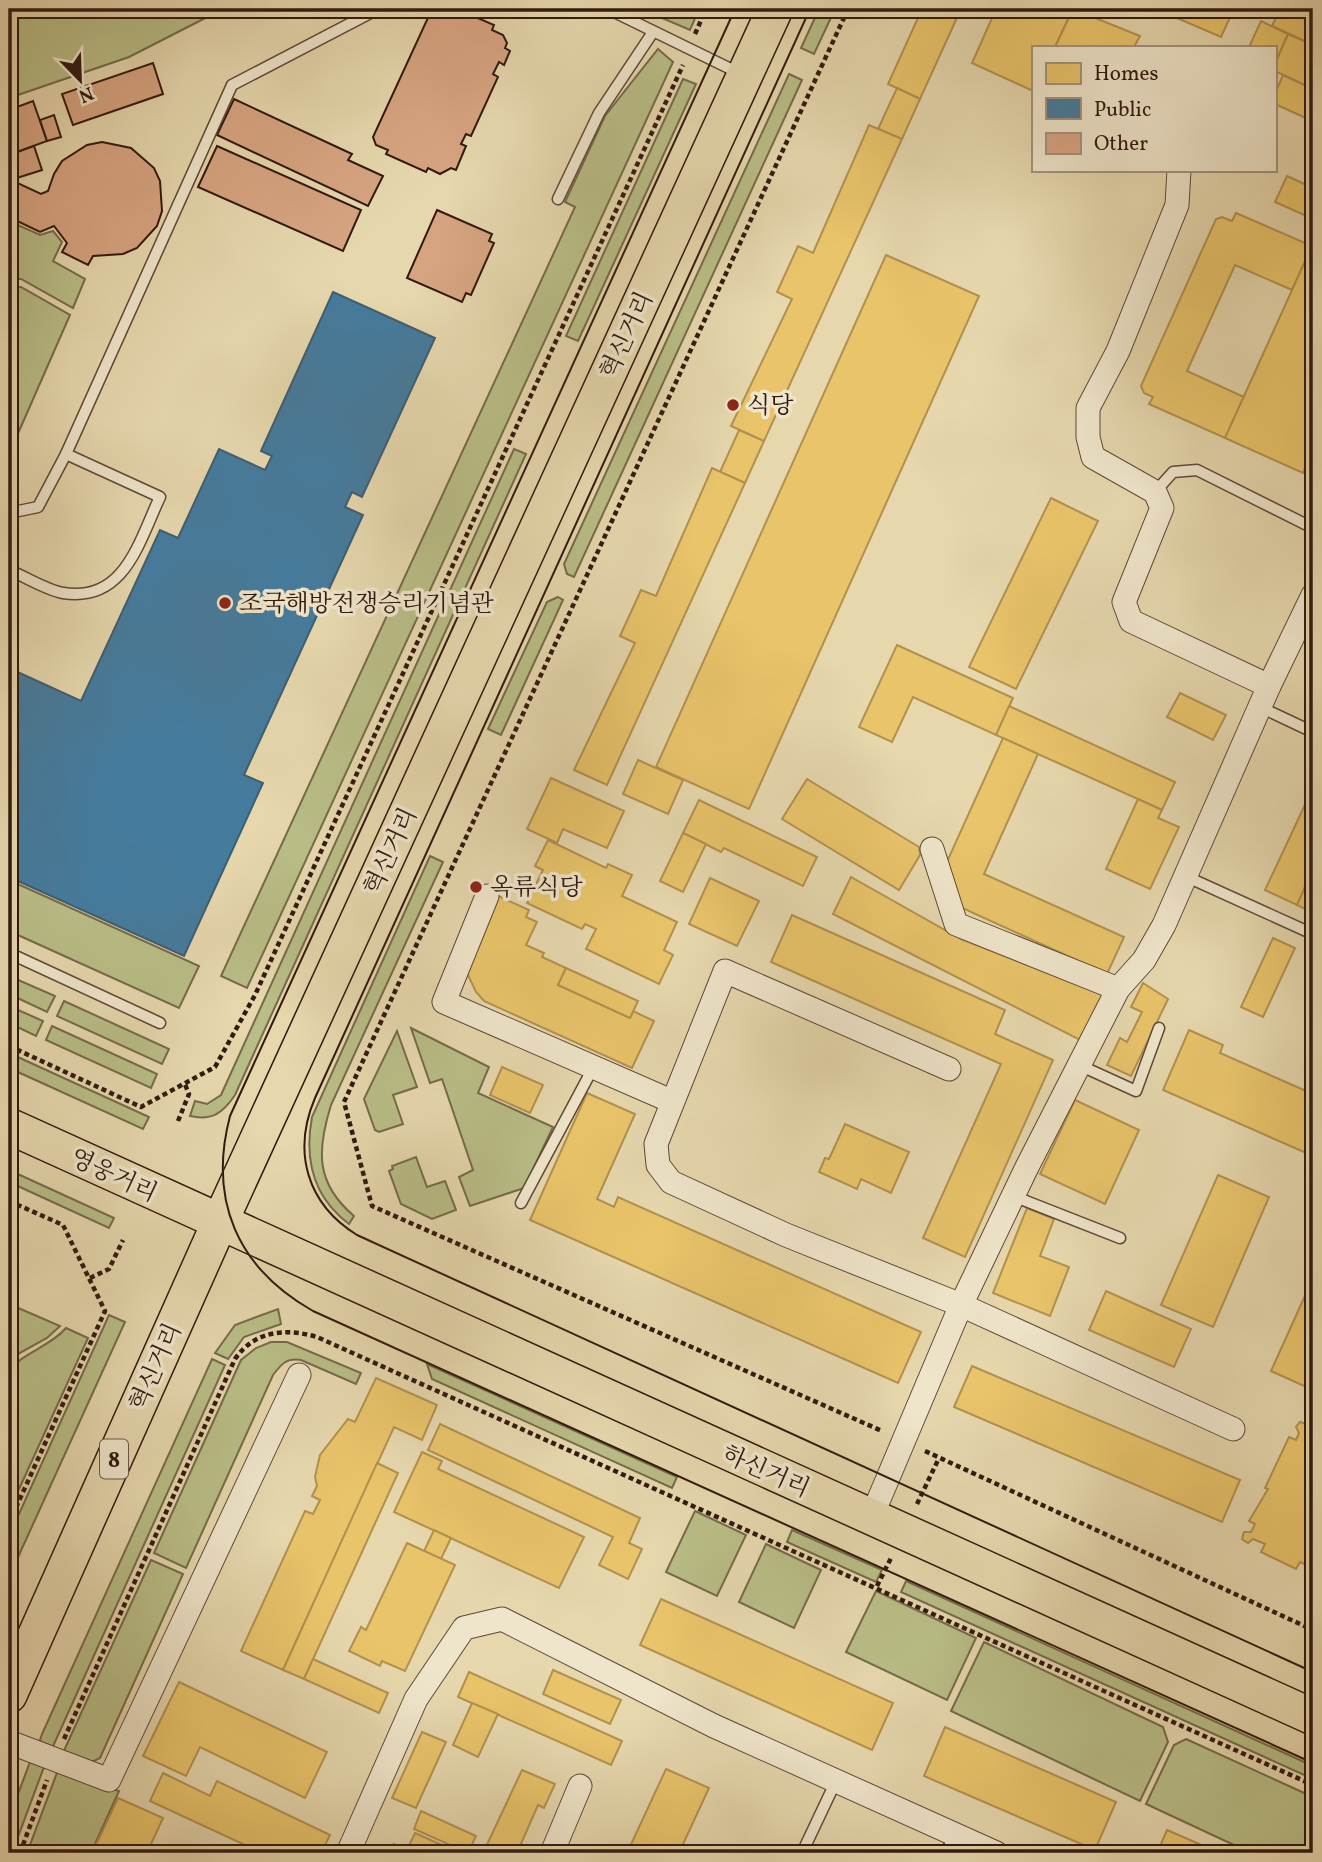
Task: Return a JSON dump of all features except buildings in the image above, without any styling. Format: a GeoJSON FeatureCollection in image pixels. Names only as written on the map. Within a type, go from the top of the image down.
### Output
{"type":"FeatureCollection","features":[{"type":"Feature","properties":{"kind":"main road","name":"혁신거리"},"geometry":{"type":"LineString","coordinates":[[9,1695],[219,1224],[775,9]]}},
{"type":"Feature","properties":{"kind":"main road","name":"영웅거리"},"geometry":{"type":"LineString","coordinates":[[9,1126],[219,1224]]}},
{"type":"Feature","properties":{"kind":"main road","name":"하신거리"},"geometry":{"type":"LineString","coordinates":[[219,1224],[1313,1717]]}},
{"type":"Feature","properties":{"kind":"street"},"geometry":{"type":"LineString","coordinates":[[1179,172],[1177,205],[1118,351],[1088,408],[1088,436],[1093,457],[1155,492],[1162,508],[1124,602],[1131,621],[1264,696]]}},
{"type":"Feature","properties":{"kind":"street"},"geometry":{"type":"LineString","coordinates":[[871,1518],[961,1305],[1013,1196],[1118,989],[1144,960],[1157,937],[1264,696],[1313,594]]}},
{"type":"Feature","properties":{"kind":"street"},"geometry":{"type":"LineString","coordinates":[[932,849],[956,924],[1118,989]]}},
{"type":"Feature","properties":{"kind":"street"},"geometry":{"type":"LineString","coordinates":[[487,896],[444,1002],[671,1101]]}},
{"type":"Feature","properties":{"kind":"street"},"geometry":{"type":"LineString","coordinates":[[948,1069],[725,971],[656,1143],[658,1166],[671,1182],[786,1235],[961,1305],[1233,1429]]}},
{"type":"Feature","properties":{"kind":"street"},"geometry":{"type":"LineString","coordinates":[[9,1742],[109,1780],[299,1375]]}},
{"type":"Feature","properties":{"kind":"street"},"geometry":{"type":"LineString","coordinates":[[348,1853],[416,1699],[464,1628],[502,1619],[714,1726],[836,1781],[951,1844],[996,1853]]}},
{"type":"Feature","properties":{"kind":"street"},"geometry":{"type":"LineString","coordinates":[[552,1853],[580,1786]]}},
{"type":"Feature","properties":{"kind":"lane"},"geometry":{"type":"LineString","coordinates":[[9,513],[38,507],[66,454],[232,85],[378,9]]}},
{"type":"Feature","properties":{"kind":"lane"},"geometry":{"type":"LineString","coordinates":[[608,9],[745,76]]}},
{"type":"Feature","properties":{"kind":"lane"},"geometry":{"type":"LineString","coordinates":[[558,199],[599,114],[653,32]]}},
{"type":"Feature","properties":{"kind":"lane"},"geometry":{"type":"LineString","coordinates":[[9,570],[62,593],[84,593],[112,585],[124,572],[160,497],[66,454]]}},
{"type":"Feature","properties":{"kind":"lane"},"geometry":{"type":"LineString","coordinates":[[1155,492],[1173,472],[1197,470],[1313,528]]}},
{"type":"Feature","properties":{"kind":"lane"},"geometry":{"type":"LineString","coordinates":[[1264,696],[1313,732]]}},
{"type":"Feature","properties":{"kind":"lane"},"geometry":{"type":"LineString","coordinates":[[1185,876],[1313,934]]}},
{"type":"Feature","properties":{"kind":"lane"},"geometry":{"type":"LineString","coordinates":[[9,953],[160,1023]]}},
{"type":"Feature","properties":{"kind":"lane"},"geometry":{"type":"LineString","coordinates":[[1079,1065],[1136,1091],[1159,1028]]}},
{"type":"Feature","properties":{"kind":"lane"},"geometry":{"type":"LineString","coordinates":[[521,1203],[593,1068]]}},
{"type":"Feature","properties":{"kind":"lane"},"geometry":{"type":"LineString","coordinates":[[1013,1196],[1120,1238]]}},
{"type":"Feature","properties":{"kind":"lane"},"geometry":{"type":"LineString","coordinates":[[802,1853],[836,1781]]}},
{"type":"Feature","properties":{"kind":"path"},"geometry":{"type":"LineString","coordinates":[[9,1046],[141,1107],[215,1067],[255,995],[706,9]]}},
{"type":"Feature","properties":{"kind":"path"},"geometry":{"type":"LineString","coordinates":[[848,9],[344,1102],[372,1206],[905,1442],[1313,1630]]}},
{"type":"Feature","properties":{"kind":"path"},"geometry":{"type":"LineString","coordinates":[[178,1121],[190,1094],[184,1082]]}},
{"type":"Feature","properties":{"kind":"path"},"geometry":{"type":"LineString","coordinates":[[9,1200],[63,1225],[105,1311],[9,1523]]}},
{"type":"Feature","properties":{"kind":"path"},"geometry":{"type":"LineString","coordinates":[[90,1278],[109,1269],[122,1240]]}},
{"type":"Feature","properties":{"kind":"path"},"geometry":{"type":"LineString","coordinates":[[20,1853],[55,1759],[235,1359],[253,1340],[283,1331],[317,1337],[1313,1785]]}},
{"type":"Feature","properties":{"kind":"green space"},"geometry":{"type":"Polygon","coordinates":[[[9,9],[223,9],[129,57],[9,98],[9,9]]]}},
{"type":"Feature","properties":{"kind":"green space"},"geometry":{"type":"Polygon","coordinates":[[[641,9],[699,9],[690,30],[641,9]]]}},
{"type":"Feature","properties":{"kind":"green space"},"geometry":{"type":"Polygon","coordinates":[[[819,9],[835,9],[814,54],[801,48],[819,9]]]}},
{"type":"Feature","properties":{"kind":"green space"},"geometry":{"type":"Polygon","coordinates":[[[658,49],[673,62],[247,988],[221,976],[575,207],[565,202],[605,116],[658,49]]]}},
{"type":"Feature","properties":{"kind":"green space"},"geometry":{"type":"Polygon","coordinates":[[[789,74],[802,80],[574,577],[567,574],[564,564],[789,74]]]}},
{"type":"Feature","properties":{"kind":"green space"},"geometry":{"type":"Polygon","coordinates":[[[683,79],[696,84],[578,341],[566,336],[683,79]]]}},
{"type":"Feature","properties":{"kind":"green space"},"geometry":{"type":"Polygon","coordinates":[[[9,221],[40,235],[53,231],[62,242],[53,261],[85,279],[73,308],[21,279],[9,279],[9,221]]]}},
{"type":"Feature","properties":{"kind":"green space"},"geometry":{"type":"Polygon","coordinates":[[[9,287],[21,287],[70,315],[9,454],[9,287]]]}},
{"type":"Feature","properties":{"kind":"green space"},"geometry":{"type":"Polygon","coordinates":[[[514,449],[526,454],[235,1095],[226,1107],[216,1114],[205,1117],[190,1116],[195,1101],[207,1104],[221,1095],[514,449]]]}},
{"type":"Feature","properties":{"kind":"green space"},"geometry":{"type":"Polygon","coordinates":[[[558,597],[563,600],[501,735],[488,729],[547,602],[558,597]]]}},
{"type":"Feature","properties":{"kind":"green space"},"geometry":{"type":"Polygon","coordinates":[[[430,856],[443,862],[326,1121],[323,1165],[332,1191],[354,1216],[349,1224],[327,1202],[314,1176],[309,1148],[312,1117],[430,856]]]}},
{"type":"Feature","properties":{"kind":"green space"},"geometry":{"type":"Polygon","coordinates":[[[9,880],[199,966],[179,1008],[9,931],[9,880]]]}},
{"type":"Feature","properties":{"kind":"green space"},"geometry":{"type":"Polygon","coordinates":[[[9,976],[55,996],[47,1012],[9,994],[9,976]]]}},
{"type":"Feature","properties":{"kind":"green space"},"geometry":{"type":"Polygon","coordinates":[[[64,1001],[169,1049],[162,1064],[57,1016],[64,1001]]]}},
{"type":"Feature","properties":{"kind":"green space"},"geometry":{"type":"Polygon","coordinates":[[[9,1006],[43,1021],[36,1036],[9,1023],[9,1006]]]}},
{"type":"Feature","properties":{"kind":"green space"},"geometry":{"type":"Polygon","coordinates":[[[52,1026],[157,1074],[151,1088],[46,1040],[52,1026]]]}},
{"type":"Feature","properties":{"kind":"green space"},"geometry":{"type":"Polygon","coordinates":[[[411,1028],[489,1067],[478,1093],[553,1127],[524,1188],[470,1206],[459,1177],[473,1170],[442,1079],[430,1083],[411,1028]]]}},
{"type":"Feature","properties":{"kind":"green space"},"geometry":{"type":"Polygon","coordinates":[[[397,1031],[417,1087],[393,1095],[403,1124],[379,1132],[375,1130],[364,1099],[397,1031]]]}},
{"type":"Feature","properties":{"kind":"green space"},"geometry":{"type":"Polygon","coordinates":[[[9,1053],[149,1117],[143,1129],[9,1068],[9,1053]]]}},
{"type":"Feature","properties":{"kind":"green space"},"geometry":{"type":"Polygon","coordinates":[[[416,1157],[427,1187],[445,1181],[456,1210],[432,1219],[401,1204],[389,1171],[393,1169],[392,1166],[416,1157]]]}},
{"type":"Feature","properties":{"kind":"green space"},"geometry":{"type":"Polygon","coordinates":[[[9,1170],[114,1218],[109,1228],[9,1182],[9,1170]]]}},
{"type":"Feature","properties":{"kind":"green space"},"geometry":{"type":"Polygon","coordinates":[[[9,1304],[60,1326],[47,1338],[9,1359],[9,1304]]]}},
{"type":"Feature","properties":{"kind":"green space"},"geometry":{"type":"Polygon","coordinates":[[[278,1309],[281,1324],[244,1337],[228,1359],[215,1353],[235,1325],[278,1309]]]}},
{"type":"Feature","properties":{"kind":"green space"},"geometry":{"type":"Polygon","coordinates":[[[109,1315],[125,1322],[9,1577],[9,1536],[109,1315]]]}},
{"type":"Feature","properties":{"kind":"green space"},"geometry":{"type":"Polygon","coordinates":[[[66,1328],[88,1338],[9,1511],[9,1371],[66,1328]]]}},
{"type":"Feature","properties":{"kind":"green space"},"geometry":{"type":"Polygon","coordinates":[[[271,1342],[287,1342],[361,1373],[356,1384],[301,1360],[288,1361],[279,1367],[186,1568],[154,1553],[241,1360],[256,1348],[271,1342]]]}},
{"type":"Feature","properties":{"kind":"green space"},"geometry":{"type":"Polygon","coordinates":[[[212,1359],[225,1365],[50,1753],[40,1740],[42,1734],[212,1359]]]}},
{"type":"Feature","properties":{"kind":"green space"},"geometry":{"type":"Polygon","coordinates":[[[427,1364],[677,1477],[672,1488],[432,1379],[427,1364]]]}},
{"type":"Feature","properties":{"kind":"green space"},"geometry":{"type":"Polygon","coordinates":[[[695,1511],[746,1535],[717,1596],[666,1572],[695,1511]]]}},
{"type":"Feature","properties":{"kind":"green space"},"geometry":{"type":"Polygon","coordinates":[[[792,1530],[882,1570],[876,1582],[787,1542],[792,1530]]]}},
{"type":"Feature","properties":{"kind":"green space"},"geometry":{"type":"Polygon","coordinates":[[[766,1544],[821,1570],[794,1628],[739,1602],[766,1544]]]}},
{"type":"Feature","properties":{"kind":"green space"},"geometry":{"type":"Polygon","coordinates":[[[151,1560],[183,1574],[100,1758],[92,1762],[62,1755],[151,1560]]]}},
{"type":"Feature","properties":{"kind":"green space"},"geometry":{"type":"Polygon","coordinates":[[[906,1581],[1313,1766],[1313,1779],[901,1592],[906,1581]]]}},
{"type":"Feature","properties":{"kind":"green space"},"geometry":{"type":"Polygon","coordinates":[[[876,1591],[976,1638],[947,1700],[846,1652],[876,1591]]]}},
{"type":"Feature","properties":{"kind":"green space"},"geometry":{"type":"Polygon","coordinates":[[[984,1642],[1163,1727],[1168,1742],[1140,1801],[951,1711],[984,1642]]]}},
{"type":"Feature","properties":{"kind":"green space"},"geometry":{"type":"Polygon","coordinates":[[[1186,1739],[1313,1797],[1313,1853],[1251,1853],[1146,1804],[1174,1745],[1186,1739]]]}},
{"type":"Feature","properties":{"kind":"green space"},"geometry":{"type":"Polygon","coordinates":[[[30,1762],[44,1767],[12,1853],[9,1853],[9,1818],[30,1762]]]}},
{"type":"Feature","properties":{"kind":"green space"},"geometry":{"type":"Polygon","coordinates":[[[58,1770],[119,1791],[91,1853],[27,1853],[58,1770]]]}},
{"type":"Feature","properties":{"kind":"tram line"},"geometry":{"type":"LineString","coordinates":[[735,9],[230,1116],[224,1147],[223,1176],[235,1229],[248,1253],[265,1274],[287,1294],[313,1311],[1313,1763]]}},
{"type":"Feature","properties":{"kind":"tram line"},"geometry":{"type":"LineString","coordinates":[[810,9],[315,1098],[305,1138],[309,1175],[326,1208],[357,1235],[1313,1672]]}},
{"type":"Feature","properties":{"kind":"place","name":"식당"},"geometry":{"type":"Point","coordinates":[733,405]}},
{"type":"Feature","properties":{"kind":"place","name":"조국해방전쟁승리기념관"},"geometry":{"type":"Point","coordinates":[225,603]}},
{"type":"Feature","properties":{"kind":"place","name":"옥류식당"},"geometry":{"type":"Point","coordinates":[476,887]}}]}
